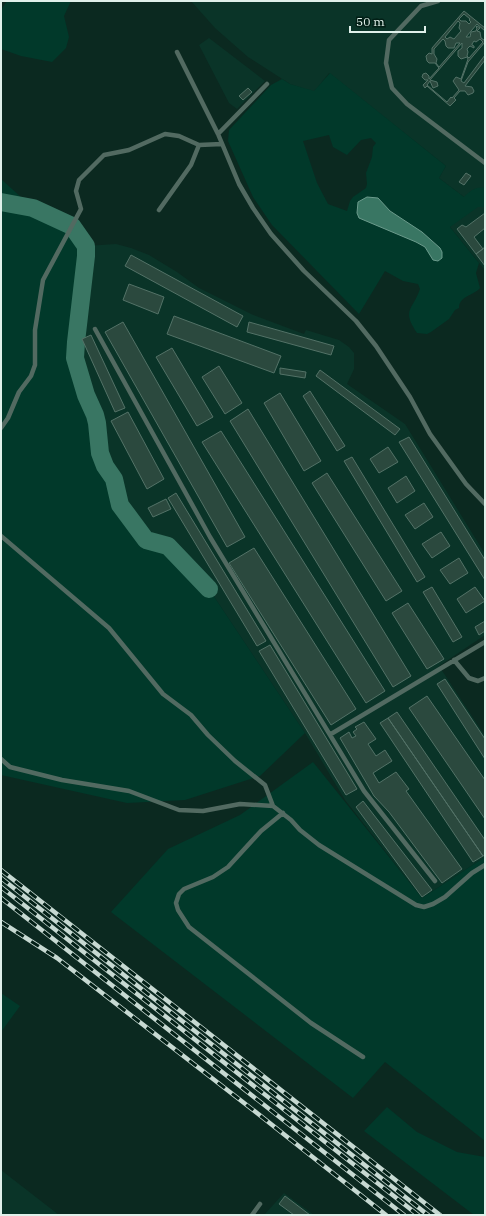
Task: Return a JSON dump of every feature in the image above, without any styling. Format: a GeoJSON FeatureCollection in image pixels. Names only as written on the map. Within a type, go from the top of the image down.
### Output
{"type":"FeatureCollection","features":[{"type":"Feature","properties":{"kind":"lane"},"geometry":{"type":"LineString","coordinates":[[438,1],[421,6],[389,40],[386,63],[392,88],[407,104],[485,163]]}},
{"type":"Feature","properties":{"kind":"lane"},"geometry":{"type":"LineString","coordinates":[[177,52],[218,134],[249,202],[271,234],[304,271],[356,321],[376,346],[410,397],[430,434],[466,484],[485,504]]}},
{"type":"Feature","properties":{"kind":"lane"},"geometry":{"type":"LineString","coordinates":[[218,134],[267,84]]}},
{"type":"Feature","properties":{"kind":"lane"},"geometry":{"type":"LineString","coordinates":[[1,428],[8,418],[18,392],[31,376],[35,364],[35,330],[43,280],[81,209],[76,191],[80,180],[104,155],[129,150],[165,134],[179,136],[199,145],[222,144]]}},
{"type":"Feature","properties":{"kind":"lane"},"geometry":{"type":"LineString","coordinates":[[159,210],[191,165],[199,145]]}},
{"type":"Feature","properties":{"kind":"lane"},"geometry":{"type":"LineString","coordinates":[[95,329],[210,538],[331,734],[364,791],[435,881]]}},
{"type":"Feature","properties":{"kind":"lane"},"geometry":{"type":"LineString","coordinates":[[1,536],[109,628],[163,694],[191,715],[218,745],[265,785],[274,806],[318,845],[416,905],[424,907],[445,897],[472,873],[485,865]]}},
{"type":"Feature","properties":{"kind":"lane"},"geometry":{"type":"LineString","coordinates":[[331,734],[485,642]]}},
{"type":"Feature","properties":{"kind":"lane"},"geometry":{"type":"LineString","coordinates":[[454,660],[470,678],[478,681],[485,678]]}},
{"type":"Feature","properties":{"kind":"lane"},"geometry":{"type":"LineString","coordinates":[[1,759],[10,767],[62,780],[129,791],[179,810],[203,811],[240,804],[274,806]]}},
{"type":"Feature","properties":{"kind":"lane"},"geometry":{"type":"LineString","coordinates":[[282,813],[261,831],[228,867],[213,877],[184,889],[179,894],[176,903],[178,910],[189,926],[195,931],[311,1023],[363,1057]]}},
{"type":"Feature","properties":{"kind":"lane"},"geometry":{"type":"LineString","coordinates":[[252,1215],[260,1204]]}},
{"type":"Feature","properties":{"kind":"shaded area"},"geometry":{"type":"Polygon","coordinates":[[[7,1],[71,1],[64,16],[69,37],[66,48],[52,62],[21,56],[1,49],[1,10],[7,1]]]}},
{"type":"Feature","properties":{"kind":"shaded area"},"geometry":{"type":"Polygon","coordinates":[[[191,1],[485,1],[485,270],[450,227],[464,197],[439,178],[446,166],[329,73],[314,92],[290,84],[248,57],[215,28],[191,1]]]}},
{"type":"Feature","properties":{"kind":"shaded area"},"geometry":{"type":"Polygon","coordinates":[[[209,38],[265,81],[237,109],[229,103],[199,45],[209,38]]]}},
{"type":"Feature","properties":{"kind":"shaded area"},"geometry":{"type":"Polygon","coordinates":[[[330,73],[446,166],[439,178],[464,197],[473,190],[485,188],[485,207],[478,207],[450,227],[479,263],[476,273],[480,288],[461,301],[459,308],[455,310],[449,319],[427,334],[417,333],[412,325],[409,314],[420,289],[418,284],[403,281],[385,271],[359,314],[272,225],[253,197],[228,141],[229,130],[271,85],[282,79],[290,84],[314,91],[330,73]],[[329,135],[303,141],[317,183],[328,204],[347,211],[353,197],[366,188],[366,173],[372,157],[373,147],[376,143],[371,138],[361,140],[347,155],[333,147],[329,135]],[[378,198],[416,242],[425,247],[428,251],[440,248],[422,232],[390,211],[378,198]]]}},
{"type":"Feature","properties":{"kind":"shaded area"},"geometry":{"type":"Polygon","coordinates":[[[1,179],[33,208],[72,226],[86,246],[75,358],[86,395],[95,415],[100,453],[105,466],[114,479],[120,505],[146,540],[168,546],[209,589],[305,733],[260,776],[185,800],[127,803],[1,775],[1,179]]]}},
{"type":"Feature","properties":{"kind":"shaded area"},"geometry":{"type":"Polygon","coordinates":[[[367,197],[378,198],[390,211],[422,232],[440,248],[442,258],[438,261],[433,260],[425,247],[359,218],[357,213],[358,202],[367,197]]]}},
{"type":"Feature","properties":{"kind":"shaded area"},"geometry":{"type":"Polygon","coordinates":[[[116,244],[149,255],[177,272],[199,288],[251,314],[304,334],[306,330],[339,340],[349,347],[354,353],[354,369],[347,384],[405,424],[485,554],[485,635],[439,666],[485,736],[485,857],[422,898],[345,800],[305,733],[209,589],[168,546],[146,540],[120,505],[114,479],[105,466],[100,453],[95,415],[86,395],[75,358],[86,246],[116,244]]]}},
{"type":"Feature","properties":{"kind":"shaded area"},"geometry":{"type":"Polygon","coordinates":[[[313,762],[422,898],[485,857],[485,1141],[385,1062],[353,1098],[111,912],[168,849],[240,815],[313,762]]]}},
{"type":"Feature","properties":{"kind":"shaded area"},"geometry":{"type":"Polygon","coordinates":[[[1,993],[20,1006],[1,1032],[1,993]]]}},
{"type":"Feature","properties":{"kind":"shaded area"},"geometry":{"type":"Polygon","coordinates":[[[387,1107],[417,1132],[457,1152],[485,1157],[485,1215],[474,1215],[364,1131],[387,1107]]]}},
{"type":"Feature","properties":{"kind":"shaded area"},"geometry":{"type":"Polygon","coordinates":[[[1,1170],[59,1215],[1,1215],[1,1170]]]}},
{"type":"Feature","properties":{"kind":"shaded area"},"geometry":{"type":"Polygon","coordinates":[[[284,1193],[314,1215],[264,1215],[284,1193]]]}},
{"type":"Feature","properties":{"kind":"building"},"geometry":{"type":"Polygon","coordinates":[[[464,11],[485,28],[485,31],[477,24],[466,37],[470,37],[471,32],[476,31],[477,26],[480,28],[477,31],[480,32],[481,38],[484,40],[485,39],[485,42],[468,62],[461,81],[464,83],[485,55],[485,60],[465,86],[472,87],[474,91],[473,93],[468,95],[465,91],[460,91],[454,98],[456,100],[450,106],[427,86],[425,88],[423,85],[428,80],[425,80],[422,77],[423,74],[426,73],[429,76],[429,79],[439,68],[435,63],[429,63],[427,61],[426,56],[429,53],[432,54],[432,48],[464,11]],[[464,14],[459,19],[461,21],[466,21],[469,24],[471,22],[469,20],[470,19],[464,14]],[[458,21],[445,37],[447,39],[450,37],[454,39],[461,31],[459,28],[460,23],[458,21]],[[443,39],[434,49],[434,54],[437,59],[436,63],[439,67],[460,43],[456,43],[454,48],[448,48],[443,39]],[[480,39],[476,42],[474,41],[472,44],[474,48],[470,46],[467,49],[467,56],[469,58],[483,42],[480,39]],[[462,43],[430,80],[437,82],[438,86],[433,88],[430,81],[427,85],[447,102],[459,90],[453,81],[456,77],[461,79],[468,59],[467,57],[461,59],[458,56],[458,51],[462,48],[462,43]]]}},
{"type":"Feature","properties":{"kind":"building"},"geometry":{"type":"Polygon","coordinates":[[[248,88],[252,92],[243,100],[239,96],[248,88]]]}},
{"type":"Feature","properties":{"kind":"building"},"geometry":{"type":"Polygon","coordinates":[[[466,173],[471,176],[464,185],[459,182],[466,173]]]}},
{"type":"Feature","properties":{"kind":"building"},"geometry":{"type":"Polygon","coordinates":[[[485,213],[485,228],[474,237],[483,249],[476,254],[457,229],[462,225],[466,227],[485,213]]]}},
{"type":"Feature","properties":{"kind":"building"},"geometry":{"type":"Polygon","coordinates":[[[485,247],[485,266],[476,254],[485,247]]]}},
{"type":"Feature","properties":{"kind":"building"},"geometry":{"type":"Polygon","coordinates":[[[131,255],[243,316],[237,327],[125,266],[131,255]]]}},
{"type":"Feature","properties":{"kind":"building"},"geometry":{"type":"Polygon","coordinates":[[[129,284],[164,297],[158,314],[123,300],[129,284]]]}},
{"type":"Feature","properties":{"kind":"building"},"geometry":{"type":"Polygon","coordinates":[[[174,316],[281,356],[274,373],[167,334],[174,316]]]}},
{"type":"Feature","properties":{"kind":"building"},"geometry":{"type":"Polygon","coordinates":[[[123,322],[245,537],[227,547],[105,332],[123,322]]]}},
{"type":"Feature","properties":{"kind":"building"},"geometry":{"type":"Polygon","coordinates":[[[249,322],[334,346],[331,355],[247,332],[249,322]]]}},
{"type":"Feature","properties":{"kind":"building"},"geometry":{"type":"Polygon","coordinates":[[[91,335],[125,408],[115,412],[82,339],[91,335]]]}},
{"type":"Feature","properties":{"kind":"building"},"geometry":{"type":"Polygon","coordinates":[[[172,348],[213,417],[197,426],[156,357],[172,348]]]}},
{"type":"Feature","properties":{"kind":"building"},"geometry":{"type":"Polygon","coordinates":[[[219,366],[242,403],[225,414],[202,377],[219,366]]]}},
{"type":"Feature","properties":{"kind":"building"},"geometry":{"type":"Polygon","coordinates":[[[280,368],[306,372],[305,378],[280,374],[280,368]]]}},
{"type":"Feature","properties":{"kind":"building"},"geometry":{"type":"Polygon","coordinates":[[[320,370],[400,429],[395,435],[316,376],[320,370]]]}},
{"type":"Feature","properties":{"kind":"building"},"geometry":{"type":"Polygon","coordinates":[[[310,391],[345,446],[337,451],[303,396],[310,391]]]}},
{"type":"Feature","properties":{"kind":"building"},"geometry":{"type":"Polygon","coordinates":[[[280,393],[321,461],[304,471],[264,403],[280,393]]]}},
{"type":"Feature","properties":{"kind":"building"},"geometry":{"type":"Polygon","coordinates":[[[248,409],[411,676],[393,687],[230,421],[248,409]]]}},
{"type":"Feature","properties":{"kind":"building"},"geometry":{"type":"Polygon","coordinates":[[[128,412],[164,479],[147,489],[111,421],[128,412]]]}},
{"type":"Feature","properties":{"kind":"building"},"geometry":{"type":"Polygon","coordinates":[[[221,431],[385,691],[366,703],[202,442],[221,431]]]}},
{"type":"Feature","properties":{"kind":"building"},"geometry":{"type":"Polygon","coordinates":[[[409,437],[485,560],[485,580],[399,442],[409,437]]]}},
{"type":"Feature","properties":{"kind":"building"},"geometry":{"type":"Polygon","coordinates":[[[388,447],[398,462],[379,473],[370,459],[388,447]]]}},
{"type":"Feature","properties":{"kind":"building"},"geometry":{"type":"Polygon","coordinates":[[[352,457],[425,577],[417,582],[344,461],[352,457]]]}},
{"type":"Feature","properties":{"kind":"building"},"geometry":{"type":"Polygon","coordinates":[[[327,473],[402,591],[386,601],[312,483],[327,473]]]}},
{"type":"Feature","properties":{"kind":"building"},"geometry":{"type":"Polygon","coordinates":[[[406,476],[415,491],[397,503],[388,488],[406,476]]]}},
{"type":"Feature","properties":{"kind":"building"},"geometry":{"type":"Polygon","coordinates":[[[176,493],[266,641],[257,646],[168,498],[176,493]]]}},
{"type":"Feature","properties":{"kind":"building"},"geometry":{"type":"Polygon","coordinates":[[[166,499],[171,509],[153,517],[148,508],[166,499]]]}},
{"type":"Feature","properties":{"kind":"building"},"geometry":{"type":"Polygon","coordinates":[[[424,503],[433,517],[415,529],[405,515],[424,503]]]}},
{"type":"Feature","properties":{"kind":"building"},"geometry":{"type":"Polygon","coordinates":[[[441,532],[450,546],[432,558],[422,544],[441,532]]]}},
{"type":"Feature","properties":{"kind":"building"},"geometry":{"type":"Polygon","coordinates":[[[254,548],[356,709],[331,725],[229,563],[254,548]]]}},
{"type":"Feature","properties":{"kind":"building"},"geometry":{"type":"Polygon","coordinates":[[[459,558],[468,573],[450,584],[440,570],[459,558]]]}},
{"type":"Feature","properties":{"kind":"building"},"geometry":{"type":"Polygon","coordinates":[[[432,587],[462,637],[453,642],[423,592],[432,587]]]}},
{"type":"Feature","properties":{"kind":"building"},"geometry":{"type":"Polygon","coordinates":[[[475,587],[485,601],[466,613],[457,599],[475,587]]]}},
{"type":"Feature","properties":{"kind":"building"},"geometry":{"type":"Polygon","coordinates":[[[408,603],[444,659],[427,669],[392,613],[408,603]]]}},
{"type":"Feature","properties":{"kind":"building"},"geometry":{"type":"Polygon","coordinates":[[[485,621],[485,631],[479,635],[475,627],[485,621]]]}},
{"type":"Feature","properties":{"kind":"building"},"geometry":{"type":"Polygon","coordinates":[[[270,645],[357,789],[346,795],[259,651],[270,645]]]}},
{"type":"Feature","properties":{"kind":"building"},"geometry":{"type":"Polygon","coordinates":[[[445,679],[485,739],[485,759],[437,684],[445,679]]]}},
{"type":"Feature","properties":{"kind":"building"},"geometry":{"type":"Polygon","coordinates":[[[427,696],[485,780],[485,819],[409,708],[427,696]]]}},
{"type":"Feature","properties":{"kind":"building"},"geometry":{"type":"Polygon","coordinates":[[[397,712],[485,840],[485,855],[483,856],[388,718],[397,712]]]}},
{"type":"Feature","properties":{"kind":"building"},"geometry":{"type":"Polygon","coordinates":[[[388,718],[483,856],[473,862],[380,723],[388,718]]]}},
{"type":"Feature","properties":{"kind":"building"},"geometry":{"type":"Polygon","coordinates":[[[364,722],[376,739],[368,744],[376,756],[385,750],[392,761],[373,773],[379,783],[396,772],[409,789],[406,791],[462,869],[442,883],[389,812],[374,796],[340,738],[349,732],[352,738],[356,736],[353,732],[357,729],[355,727],[364,722]]]}},
{"type":"Feature","properties":{"kind":"building"},"geometry":{"type":"Polygon","coordinates":[[[363,801],[432,890],[422,897],[356,807],[363,801]]]}},
{"type":"Feature","properties":{"kind":"building"},"geometry":{"type":"Polygon","coordinates":[[[285,1196],[310,1215],[294,1215],[279,1204],[285,1196]]]}},
{"type":"Feature","properties":{"kind":"waterway"},"geometry":{"type":"LineString","coordinates":[[1,202],[33,208],[72,226],[86,246],[75,358],[86,395],[95,415],[100,453],[105,466],[114,479],[120,505],[146,540],[168,546],[209,589]]}},
{"type":"Feature","properties":{"kind":"railway"},"geometry":{"type":"LineString","coordinates":[[1,870],[440,1215]]}},
{"type":"Feature","properties":{"kind":"railway"},"geometry":{"type":"LineString","coordinates":[[1,878],[428,1215]]}},
{"type":"Feature","properties":{"kind":"railway"},"geometry":{"type":"LineString","coordinates":[[1,887],[418,1215]]}},
{"type":"Feature","properties":{"kind":"railway"},"geometry":{"type":"LineString","coordinates":[[1,898],[404,1215]]}},
{"type":"Feature","properties":{"kind":"railway"},"geometry":{"type":"LineString","coordinates":[[1,922],[57,958],[386,1215]]}}]}
